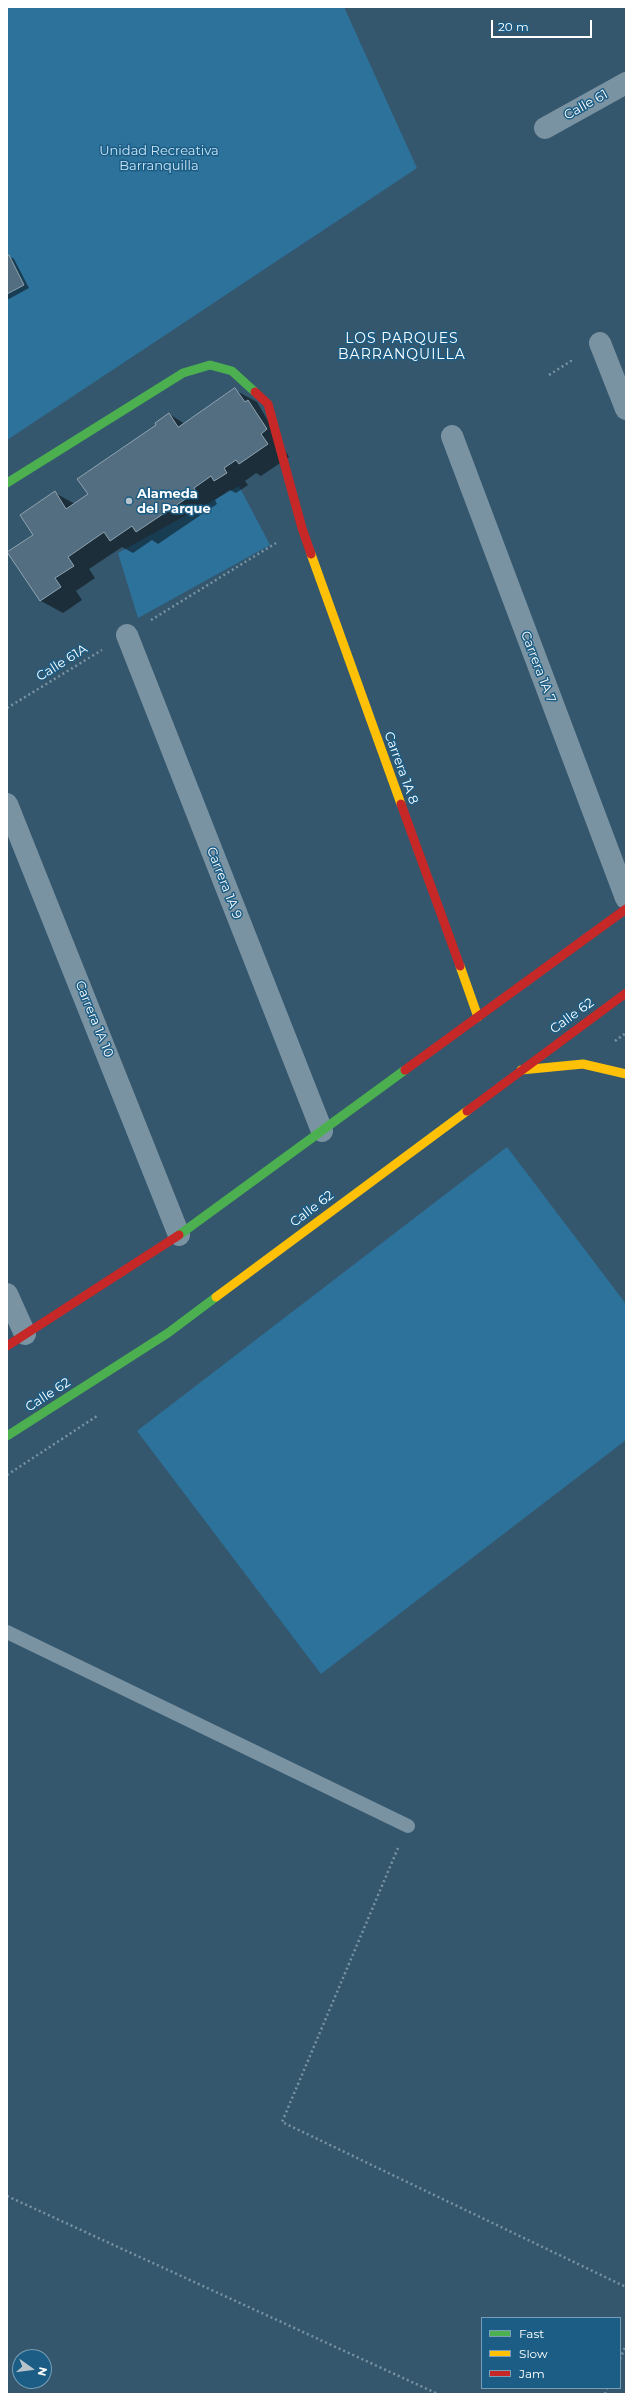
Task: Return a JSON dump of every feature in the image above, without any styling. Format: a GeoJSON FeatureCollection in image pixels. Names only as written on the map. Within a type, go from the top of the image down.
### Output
{"type":"FeatureCollection","features":[{"type":"Feature","properties":{"kind":"street","name":"Calle 61"},"geometry":{"type":"LineString","coordinates":[[545,128],[626,83]]}},
{"type":"Feature","properties":{"kind":"street"},"geometry":{"type":"LineString","coordinates":[[600,344],[626,410]]}},
{"type":"Feature","properties":{"kind":"street","name":"Carrera 1A 8"},"geometry":{"type":"LineString","coordinates":[[7,483],[183,373],[210,365],[232,371],[268,404],[302,528],[478,1017]]}},
{"type":"Feature","properties":{"kind":"street","name":"Carrera 1A 7"},"geometry":{"type":"LineString","coordinates":[[452,436],[626,898]]}},
{"type":"Feature","properties":{"kind":"street","name":"Carrera 1A 9"},"geometry":{"type":"LineString","coordinates":[[127,635],[322,1131]]}},
{"type":"Feature","properties":{"kind":"street","name":"Carrera 1A 10"},"geometry":{"type":"LineString","coordinates":[[7,804],[179,1235]]}},
{"type":"Feature","properties":{"kind":"street"},"geometry":{"type":"LineString","coordinates":[[7,1346],[179,1235],[626,909]]}},
{"type":"Feature","properties":{"kind":"street","name":"Calle 62"},"geometry":{"type":"LineString","coordinates":[[7,1436],[168,1333],[626,993]]}},
{"type":"Feature","properties":{"kind":"street"},"geometry":{"type":"LineString","coordinates":[[521,1070],[583,1064],[626,1074]]}},
{"type":"Feature","properties":{"kind":"street"},"geometry":{"type":"LineString","coordinates":[[7,1294],[25,1334]]}},
{"type":"Feature","properties":{"kind":"lane"},"geometry":{"type":"LineString","coordinates":[[7,1632],[408,1826]]}},
{"type":"Feature","properties":{"kind":"path","name":"Calle 61A"},"geometry":{"type":"LineString","coordinates":[[7,708],[302,528]]}},
{"type":"Feature","properties":{"kind":"path"},"geometry":{"type":"LineString","coordinates":[[408,1826],[282,2122],[626,2287]]}},
{"type":"Feature","properties":{"kind":"path"},"geometry":{"type":"LineString","coordinates":[[7,2196],[438,2394]]}},
{"type":"Feature","properties":{"kind":"path"},"geometry":{"type":"LineString","coordinates":[[621,2357],[626,2345]]}},
{"type":"Feature","properties":{"kind":"green space","name":"Unidad Recreativa Barranquilla"},"geometry":{"type":"Polygon","coordinates":[[[7,7],[344,7],[417,168],[7,440],[7,7]]]}},
{"type":"Feature","properties":{"kind":"green space"},"geometry":{"type":"Polygon","coordinates":[[[239,486],[270,545],[138,618],[118,553],[239,486]]]}},
{"type":"Feature","properties":{"kind":"green space"},"geometry":{"type":"Polygon","coordinates":[[[507,1147],[626,1304],[626,1440],[321,1674],[137,1431],[507,1147]]]}},
{"type":"Feature","properties":{"kind":"building"},"geometry":{"type":"Polygon","coordinates":[[[7,255],[9,255],[24,285],[7,294],[7,255]]]}},
{"type":"Feature","properties":{"kind":"building","name":"Alameda del Parque"},"geometry":{"type":"Polygon","coordinates":[[[235,388],[245,402],[248,400],[267,429],[261,434],[268,444],[239,464],[236,460],[224,468],[227,473],[214,481],[211,476],[194,488],[196,492],[136,532],[132,526],[110,541],[104,532],[68,557],[74,566],[55,578],[61,587],[40,601],[7,552],[33,535],[20,515],[55,491],[66,509],[88,494],[77,479],[156,425],[155,423],[169,413],[178,427],[235,388]]]}},
{"type":"Feature","properties":{"kind":"traffic: fast"},"geometry":{"type":"LineString","coordinates":[[7,483],[183,373],[210,365],[232,371],[255,392]]}},
{"type":"Feature","properties":{"kind":"traffic: fast"},"geometry":{"type":"LineString","coordinates":[[179,1235],[405,1070]]}},
{"type":"Feature","properties":{"kind":"traffic: fast"},"geometry":{"type":"LineString","coordinates":[[7,1436],[168,1333],[216,1297]]}},
{"type":"Feature","properties":{"kind":"traffic: slow"},"geometry":{"type":"LineString","coordinates":[[311,554],[401,804]]}},
{"type":"Feature","properties":{"kind":"traffic: slow"},"geometry":{"type":"LineString","coordinates":[[460,966],[478,1017]]}},
{"type":"Feature","properties":{"kind":"traffic: slow"},"geometry":{"type":"LineString","coordinates":[[521,1070],[583,1064],[626,1074]]}},
{"type":"Feature","properties":{"kind":"traffic: slow"},"geometry":{"type":"LineString","coordinates":[[216,1297],[467,1111]]}},
{"type":"Feature","properties":{"kind":"traffic: jam"},"geometry":{"type":"LineString","coordinates":[[255,392],[268,404],[302,528],[311,554]]}},
{"type":"Feature","properties":{"kind":"traffic: jam"},"geometry":{"type":"LineString","coordinates":[[401,804],[460,966]]}},
{"type":"Feature","properties":{"kind":"traffic: jam"},"geometry":{"type":"LineString","coordinates":[[405,1070],[626,909]]}},
{"type":"Feature","properties":{"kind":"traffic: jam"},"geometry":{"type":"LineString","coordinates":[[467,1111],[626,993]]}},
{"type":"Feature","properties":{"kind":"traffic: jam"},"geometry":{"type":"LineString","coordinates":[[7,1346],[179,1235]]}},
{"type":"Feature","properties":{"kind":"place","name":"Alameda del Parque"},"geometry":{"type":"Point","coordinates":[129,501]}},
{"type":"Feature","properties":{"kind":"district","name":"LOS PARQUES BARRANQUILLA"},"geometry":{"type":"Point","coordinates":[402,348]}}]}
